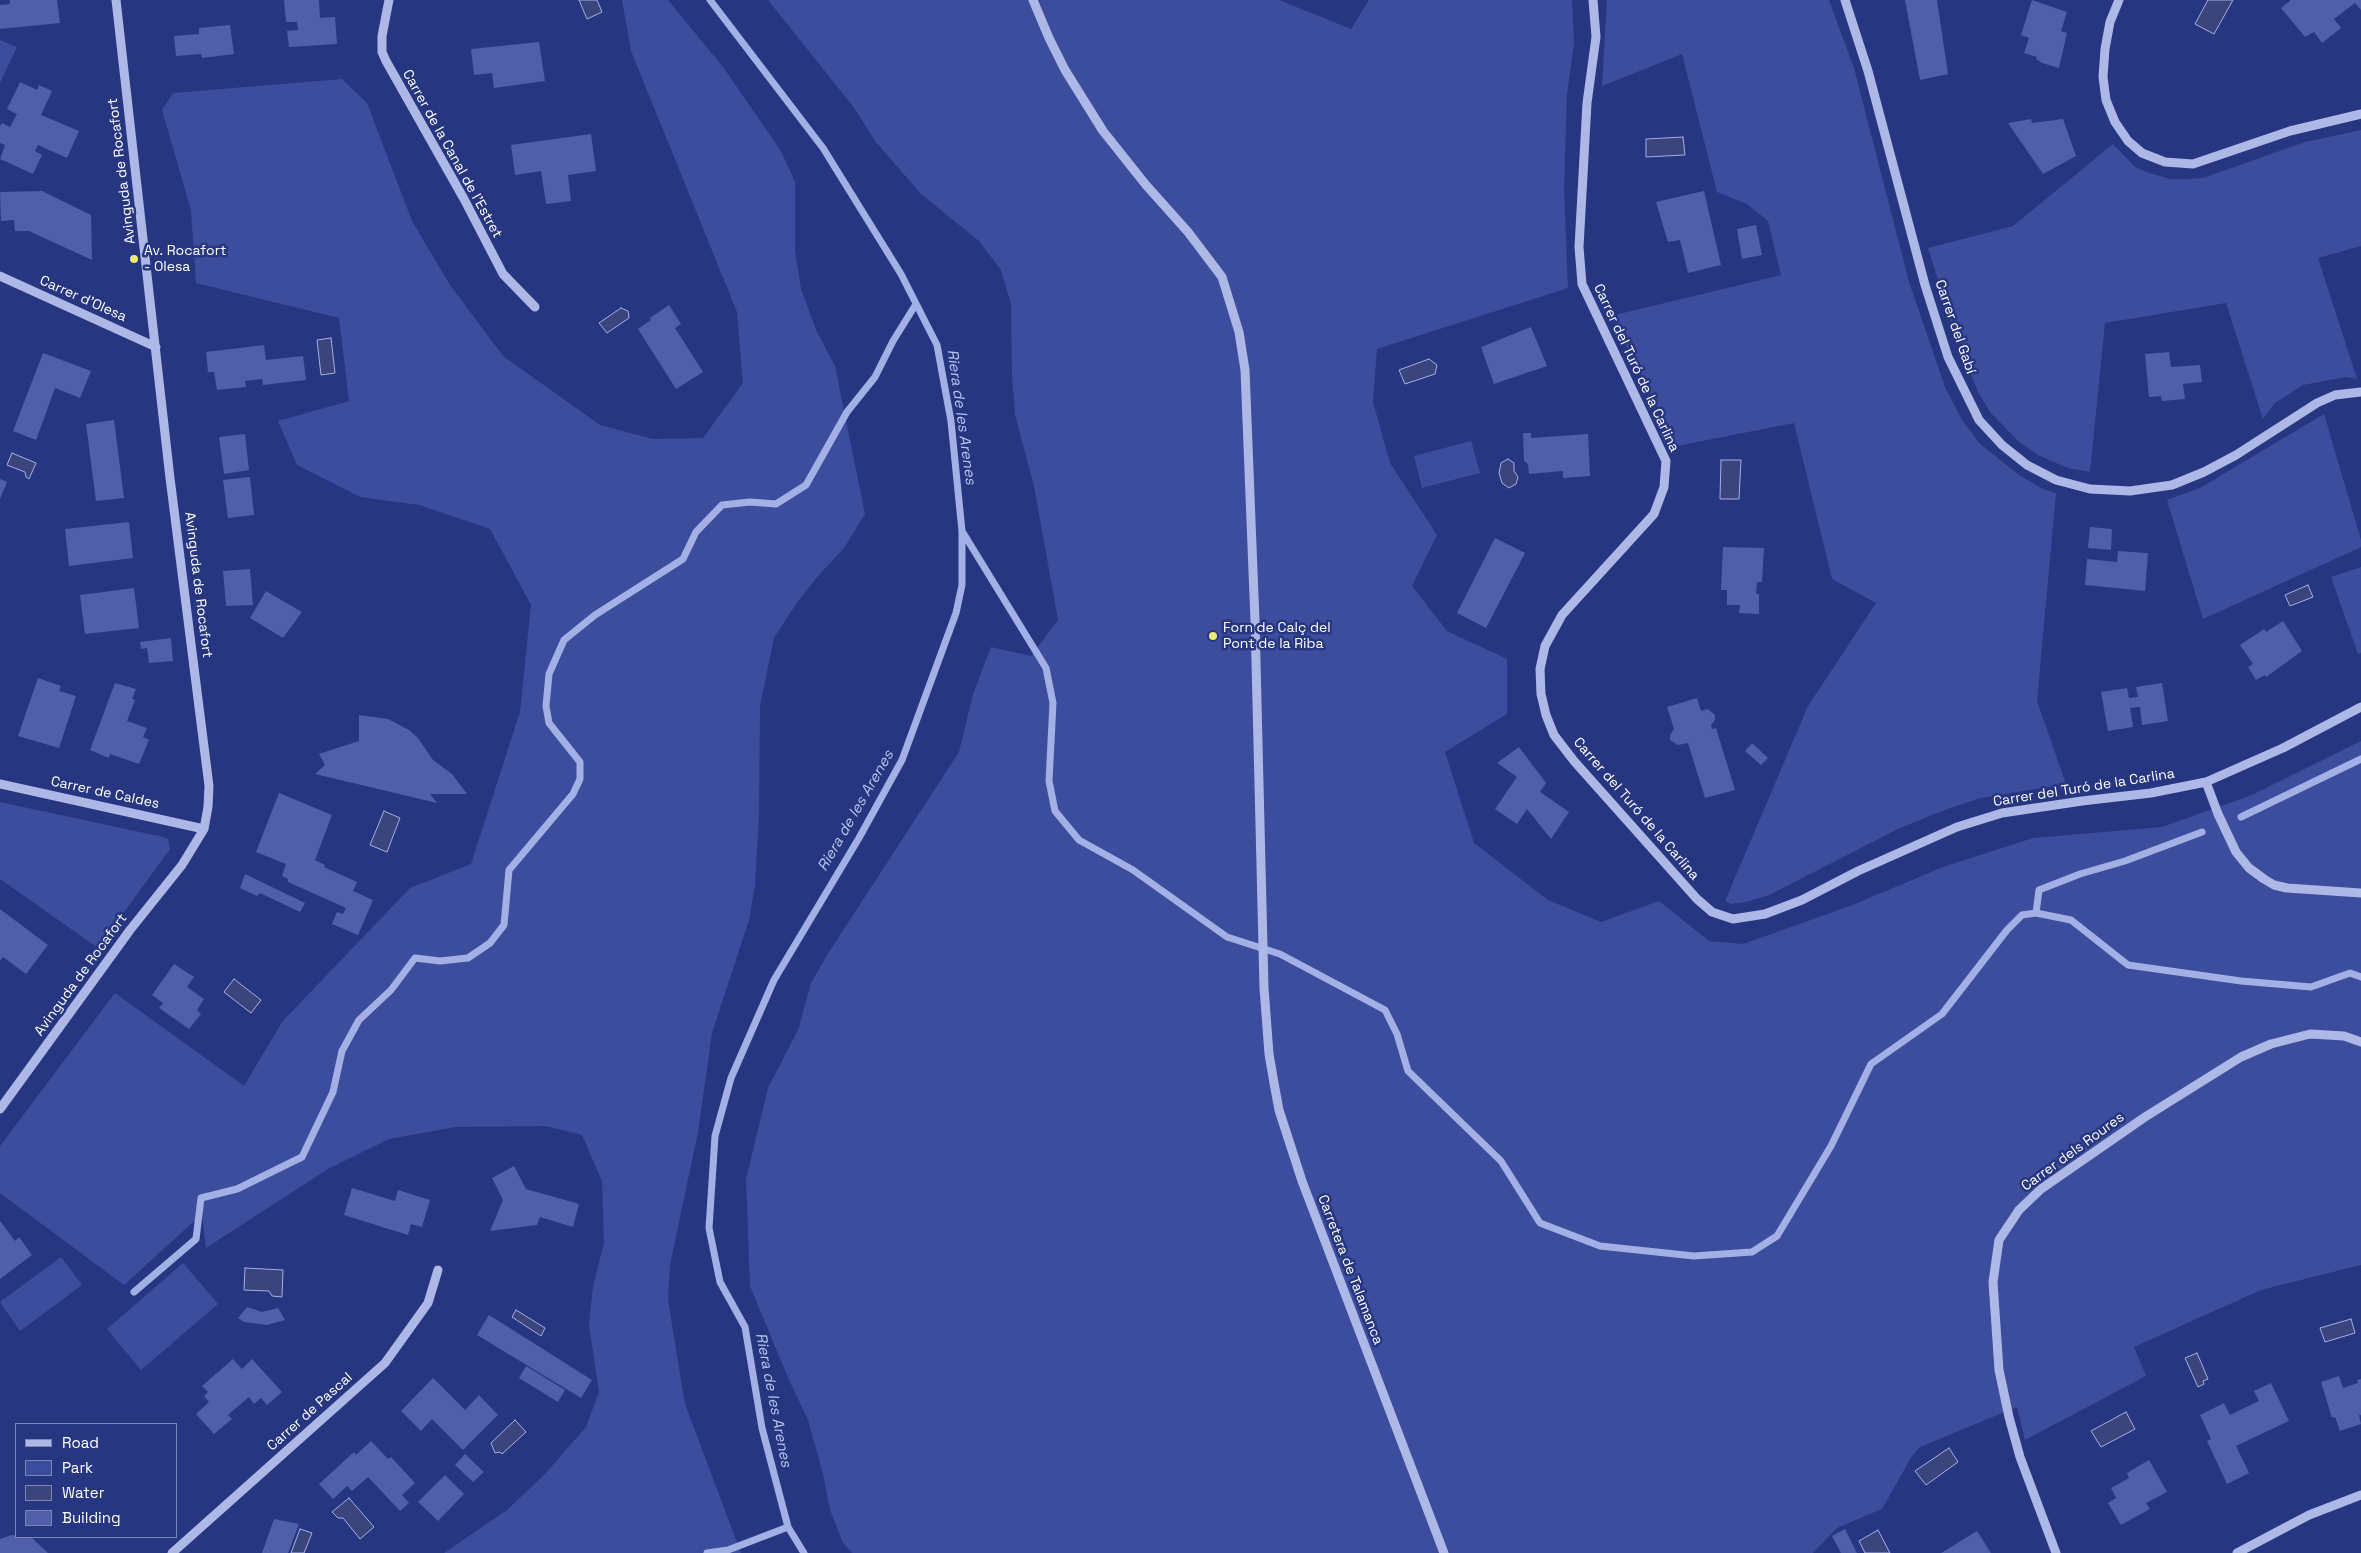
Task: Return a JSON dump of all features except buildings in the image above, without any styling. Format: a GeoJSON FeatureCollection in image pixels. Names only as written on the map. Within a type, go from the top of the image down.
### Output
{"type":"FeatureCollection","features":[{"type":"Feature","properties":{"kind":"street","name":"Avinguda de Rocafort"},"geometry":{"type":"LineString","coordinates":[[0,1109],[130,930],[182,865],[204,829],[209,786],[116,0]]}},
{"type":"Feature","properties":{"kind":"street","name":"Carrer de la Canal de l'Estret"},"geometry":{"type":"LineString","coordinates":[[389,0],[382,36],[382,52],[386,61],[464,199],[502,274],[535,306]]}},
{"type":"Feature","properties":{"kind":"street","name":"Carretera de Talamanca"},"geometry":{"type":"LineString","coordinates":[[1033,0],[1066,70],[1103,131],[1146,186],[1188,232],[1222,277],[1240,332],[1245,370],[1255,622],[1264,988],[1269,1054],[1279,1110],[1302,1181],[1371,1366],[1444,1553]]}},
{"type":"Feature","properties":{"kind":"street","name":"Carrer del Turó de la Carlina"},"geometry":{"type":"LineString","coordinates":[[1593,0],[1596,37],[1587,103],[1578,247],[1582,284],[1666,461],[1664,487],[1654,514],[1562,615],[1545,646],[1540,668],[1541,694],[1546,715],[1554,735],[1574,761],[1697,899],[1712,912],[1733,919],[1764,914],[1802,900],[1902,851],[1957,827],[2002,813],[2151,793],[2206,782],[2283,748],[2361,706]]}},
{"type":"Feature","properties":{"kind":"street","name":"Carrer del Gabí"},"geometry":{"type":"LineString","coordinates":[[1845,0],[1866,63],[1925,285],[1948,357],[1979,420],[2002,445],[2027,465],[2056,480],[2090,489],[2130,491],[2172,485],[2204,472],[2236,455],[2317,403],[2335,395],[2361,392]]}},
{"type":"Feature","properties":{"kind":"street"},"geometry":{"type":"LineString","coordinates":[[2119,0],[2110,22],[2105,50],[2103,78],[2106,100],[2115,122],[2128,141],[2142,153],[2165,162],[2193,164],[2290,131],[2361,114]]}},
{"type":"Feature","properties":{"kind":"street","name":"Carrer d'Olesa"},"geometry":{"type":"LineString","coordinates":[[0,276],[156,346]]}},
{"type":"Feature","properties":{"kind":"street"},"geometry":{"type":"LineString","coordinates":[[2206,782],[2218,814],[2236,852],[2249,868],[2264,879],[2274,885],[2286,888],[2361,893]]}},
{"type":"Feature","properties":{"kind":"street","name":"Carrer de Caldes"},"geometry":{"type":"LineString","coordinates":[[0,784],[204,829]]}},
{"type":"Feature","properties":{"kind":"street","name":"Carrer dels Roures"},"geometry":{"type":"LineString","coordinates":[[2056,1553],[2020,1457],[1999,1370],[1994,1282],[1999,1240],[2019,1210],[2041,1189],[2145,1117],[2241,1057],[2271,1044],[2310,1034],[2344,1036],[2361,1042]]}},
{"type":"Feature","properties":{"kind":"street","name":"Carrer de Pascal"},"geometry":{"type":"LineString","coordinates":[[172,1553],[385,1363],[428,1303],[438,1270]]}},
{"type":"Feature","properties":{"kind":"street"},"geometry":{"type":"LineString","coordinates":[[2237,1553],[2309,1514],[2361,1495]]}},
{"type":"Feature","properties":{"kind":"green space"},"geometry":{"type":"Polygon","coordinates":[[[622,0],[668,0],[723,67],[781,151],[795,182],[795,251],[801,289],[816,330],[835,366],[865,514],[844,548],[818,576],[796,604],[774,638],[760,706],[759,815],[755,885],[749,920],[712,1033],[698,1132],[670,1265],[668,1300],[685,1404],[741,1553],[444,1553],[507,1510],[544,1475],[586,1427],[599,1392],[589,1325],[593,1286],[604,1243],[602,1181],[582,1135],[546,1126],[455,1127],[389,1139],[328,1169],[206,1248],[202,1214],[124,1285],[0,1193],[0,1146],[115,993],[244,1086],[282,1022],[410,888],[471,864],[520,712],[531,605],[490,529],[419,505],[360,497],[297,465],[278,421],[349,401],[339,318],[196,283],[191,210],[162,110],[173,93],[342,79],[367,103],[412,221],[450,285],[503,356],[600,425],[653,439],[703,438],[743,383],[737,312],[631,51],[622,0]]]}},
{"type":"Feature","properties":{"kind":"green space"},"geometry":{"type":"Polygon","coordinates":[[[768,0],[1279,0],[1351,29],[1369,0],[1572,0],[1574,44],[1567,94],[1564,189],[1568,288],[1377,349],[1373,402],[1390,463],[1437,535],[1412,586],[1447,631],[1507,659],[1507,714],[1445,752],[1474,843],[1548,900],[1601,922],[1659,901],[1709,941],[1743,944],[1850,906],[1943,867],[2033,838],[2162,827],[2252,795],[2361,741],[2361,1265],[2261,1290],[2134,1347],[2146,1376],[2025,1440],[2017,1407],[1920,1447],[1912,1456],[1882,1509],[1837,1528],[1813,1553],[852,1553],[843,1543],[830,1510],[823,1474],[808,1420],[789,1380],[750,1286],[746,1179],[768,1088],[798,1030],[811,983],[829,952],[959,752],[973,694],[991,647],[1031,656],[1058,620],[1034,486],[1015,415],[1012,375],[1011,304],[1001,270],[979,241],[921,194],[875,141],[855,109],[768,0]]]}},
{"type":"Feature","properties":{"kind":"green space"},"geometry":{"type":"Polygon","coordinates":[[[1607,0],[1829,0],[1854,68],[1909,282],[1945,387],[1962,420],[1980,444],[2019,475],[2043,489],[2056,493],[2037,701],[2066,784],[1981,798],[1950,808],[1900,828],[1769,895],[1746,902],[1731,904],[1725,901],[1808,706],[1876,603],[1832,579],[1794,423],[1677,446],[1611,316],[1781,275],[1768,221],[1747,204],[1717,192],[1682,54],[1602,86],[1607,0]]]}},
{"type":"Feature","properties":{"kind":"green space"},"geometry":{"type":"Polygon","coordinates":[[[0,40],[17,47],[0,83],[0,40]]]}},
{"type":"Feature","properties":{"kind":"green space"},"geometry":{"type":"Polygon","coordinates":[[[2361,130],[2361,246],[2318,258],[2357,379],[2346,377],[2303,385],[2275,403],[2263,419],[2226,303],[2105,323],[2090,472],[2068,468],[2040,456],[2019,442],[1990,412],[1978,392],[1954,332],[1928,248],[2013,226],[2113,144],[2134,166],[2146,172],[2170,179],[2186,179],[2203,178],[2305,142],[2361,130]]]}},
{"type":"Feature","properties":{"kind":"green space"},"geometry":{"type":"Polygon","coordinates":[[[2324,414],[2361,540],[2361,547],[2203,619],[2167,500],[2200,488],[2324,414]]]}},
{"type":"Feature","properties":{"kind":"green space"},"geometry":{"type":"Polygon","coordinates":[[[1471,441],[1480,473],[1422,488],[1414,456],[1471,441]]]}},
{"type":"Feature","properties":{"kind":"green space"},"geometry":{"type":"Polygon","coordinates":[[[2361,567],[2361,653],[2358,654],[2331,577],[2361,567]]]}},
{"type":"Feature","properties":{"kind":"green space"},"geometry":{"type":"Polygon","coordinates":[[[0,802],[163,837],[168,839],[170,849],[98,948],[0,879],[0,802]]]}},
{"type":"Feature","properties":{"kind":"green space"},"geometry":{"type":"Polygon","coordinates":[[[61,1257],[82,1285],[20,1331],[0,1302],[61,1257]]]}},
{"type":"Feature","properties":{"kind":"green space"},"geometry":{"type":"Polygon","coordinates":[[[183,1263],[218,1304],[141,1370],[107,1329],[183,1263]]]}},
{"type":"Feature","properties":{"kind":"water"},"geometry":{"type":"Polygon","coordinates":[[[579,0],[597,0],[602,12],[587,19],[579,0]]]}},
{"type":"Feature","properties":{"kind":"water"},"geometry":{"type":"Polygon","coordinates":[[[2208,0],[2233,0],[2214,34],[2195,24],[2208,0]]]}},
{"type":"Feature","properties":{"kind":"water"},"geometry":{"type":"Polygon","coordinates":[[[1683,137],[1685,155],[1646,157],[1646,139],[1683,137]]]}},
{"type":"Feature","properties":{"kind":"water"},"geometry":{"type":"Polygon","coordinates":[[[621,308],[628,311],[629,318],[607,333],[599,323],[621,308]]]}},
{"type":"Feature","properties":{"kind":"water"},"geometry":{"type":"Polygon","coordinates":[[[331,338],[335,373],[321,375],[317,340],[331,338]]]}},
{"type":"Feature","properties":{"kind":"water"},"geometry":{"type":"Polygon","coordinates":[[[1429,359],[1437,365],[1435,374],[1405,384],[1399,370],[1429,359]]]}},
{"type":"Feature","properties":{"kind":"water"},"geometry":{"type":"Polygon","coordinates":[[[12,453],[36,463],[29,479],[26,477],[25,472],[7,465],[12,453]]]}},
{"type":"Feature","properties":{"kind":"water"},"geometry":{"type":"Polygon","coordinates":[[[1508,459],[1514,463],[1514,471],[1518,477],[1516,484],[1509,488],[1502,483],[1499,473],[1501,463],[1508,459]]]}},
{"type":"Feature","properties":{"kind":"water"},"geometry":{"type":"Polygon","coordinates":[[[1721,460],[1741,460],[1739,499],[1720,499],[1721,460]]]}},
{"type":"Feature","properties":{"kind":"water"},"geometry":{"type":"Polygon","coordinates":[[[2308,585],[2313,597],[2290,606],[2285,595],[2308,585]]]}},
{"type":"Feature","properties":{"kind":"water"},"geometry":{"type":"Polygon","coordinates":[[[384,811],[400,818],[387,852],[370,845],[384,811]]]}},
{"type":"Feature","properties":{"kind":"water"},"geometry":{"type":"Polygon","coordinates":[[[234,979],[261,1000],[251,1013],[224,992],[234,979]]]}},
{"type":"Feature","properties":{"kind":"water"},"geometry":{"type":"Polygon","coordinates":[[[245,1268],[283,1270],[282,1297],[272,1296],[269,1291],[244,1290],[245,1268]]]}},
{"type":"Feature","properties":{"kind":"water"},"geometry":{"type":"Polygon","coordinates":[[[516,1310],[545,1328],[541,1336],[512,1317],[516,1310]]]}},
{"type":"Feature","properties":{"kind":"water"},"geometry":{"type":"Polygon","coordinates":[[[2351,1319],[2355,1333],[2325,1342],[2320,1328],[2351,1319]]]}},
{"type":"Feature","properties":{"kind":"water"},"geometry":{"type":"Polygon","coordinates":[[[2197,1353],[2208,1379],[2203,1381],[2204,1384],[2198,1387],[2185,1358],[2197,1353]]]}},
{"type":"Feature","properties":{"kind":"water"},"geometry":{"type":"Polygon","coordinates":[[[2126,1412],[2135,1429],[2101,1447],[2091,1431],[2126,1412]]]}},
{"type":"Feature","properties":{"kind":"water"},"geometry":{"type":"Polygon","coordinates":[[[515,1420],[526,1432],[502,1454],[500,1452],[495,1453],[491,1443],[515,1420]]]}},
{"type":"Feature","properties":{"kind":"water"},"geometry":{"type":"Polygon","coordinates":[[[1949,1448],[1958,1462],[1926,1485],[1915,1471],[1949,1448]]]}},
{"type":"Feature","properties":{"kind":"water"},"geometry":{"type":"Polygon","coordinates":[[[349,1498],[374,1527],[360,1539],[343,1518],[338,1518],[332,1512],[349,1498]]]}},
{"type":"Feature","properties":{"kind":"water"},"geometry":{"type":"Polygon","coordinates":[[[300,1529],[312,1533],[304,1553],[291,1553],[300,1529]]]}},
{"type":"Feature","properties":{"kind":"water"},"geometry":{"type":"Polygon","coordinates":[[[1878,1530],[1890,1553],[1865,1553],[1859,1541],[1878,1530]]]}},
{"type":"Feature","properties":{"kind":"waterway","name":"Riera de les Arenes"},"geometry":{"type":"LineString","coordinates":[[710,0],[823,148],[901,274],[937,345],[951,421],[962,531],[962,585],[956,613],[902,760],[859,838],[774,980],[731,1078],[715,1136],[709,1228],[720,1282],[745,1327],[762,1428],[788,1527],[804,1553]]}},
{"type":"Feature","properties":{"kind":"waterway"},"geometry":{"type":"LineString","coordinates":[[134,1292],[196,1239],[201,1198],[237,1189],[302,1157],[333,1092],[342,1051],[359,1020],[391,990],[415,958],[440,961],[468,958],[490,943],[504,925],[509,870],[573,794],[580,779],[580,762],[549,723],[546,706],[549,674],[564,640],[595,615],[683,559],[696,532],[722,505],[750,502],[776,504],[806,485],[847,412],[875,377],[893,341],[916,304]]}},
{"type":"Feature","properties":{"kind":"waterway"},"geometry":{"type":"LineString","coordinates":[[962,531],[1046,668],[1053,703],[1049,781],[1055,811],[1079,840],[1133,870],[1227,937],[1280,954],[1385,1010],[1397,1034],[1408,1071],[1501,1161],[1540,1223],[1600,1246],[1694,1256],[1752,1252],[1777,1236],[1831,1146],[1871,1064],[1942,1014],[2007,930],[2022,915],[2036,913],[2071,920],[2128,965],[2241,981],[2311,987],[2350,973],[2361,977]]}},
{"type":"Feature","properties":{"kind":"waterway"},"geometry":{"type":"LineString","coordinates":[[2241,817],[2361,759]]}},
{"type":"Feature","properties":{"kind":"waterway"},"geometry":{"type":"LineString","coordinates":[[2036,913],[2039,890],[2080,874],[2125,861],[2202,832]]}},
{"type":"Feature","properties":{"kind":"waterway"},"geometry":{"type":"LineString","coordinates":[[707,1553],[728,1550],[788,1527]]}},
{"type":"Feature","properties":{"kind":"place","name":"Av. Rocafort - Olesa"},"geometry":{"type":"Point","coordinates":[134,259]}},
{"type":"Feature","properties":{"kind":"place","name":"Forn de Calç del Pont de la Riba"},"geometry":{"type":"Point","coordinates":[1213,636]}}]}
